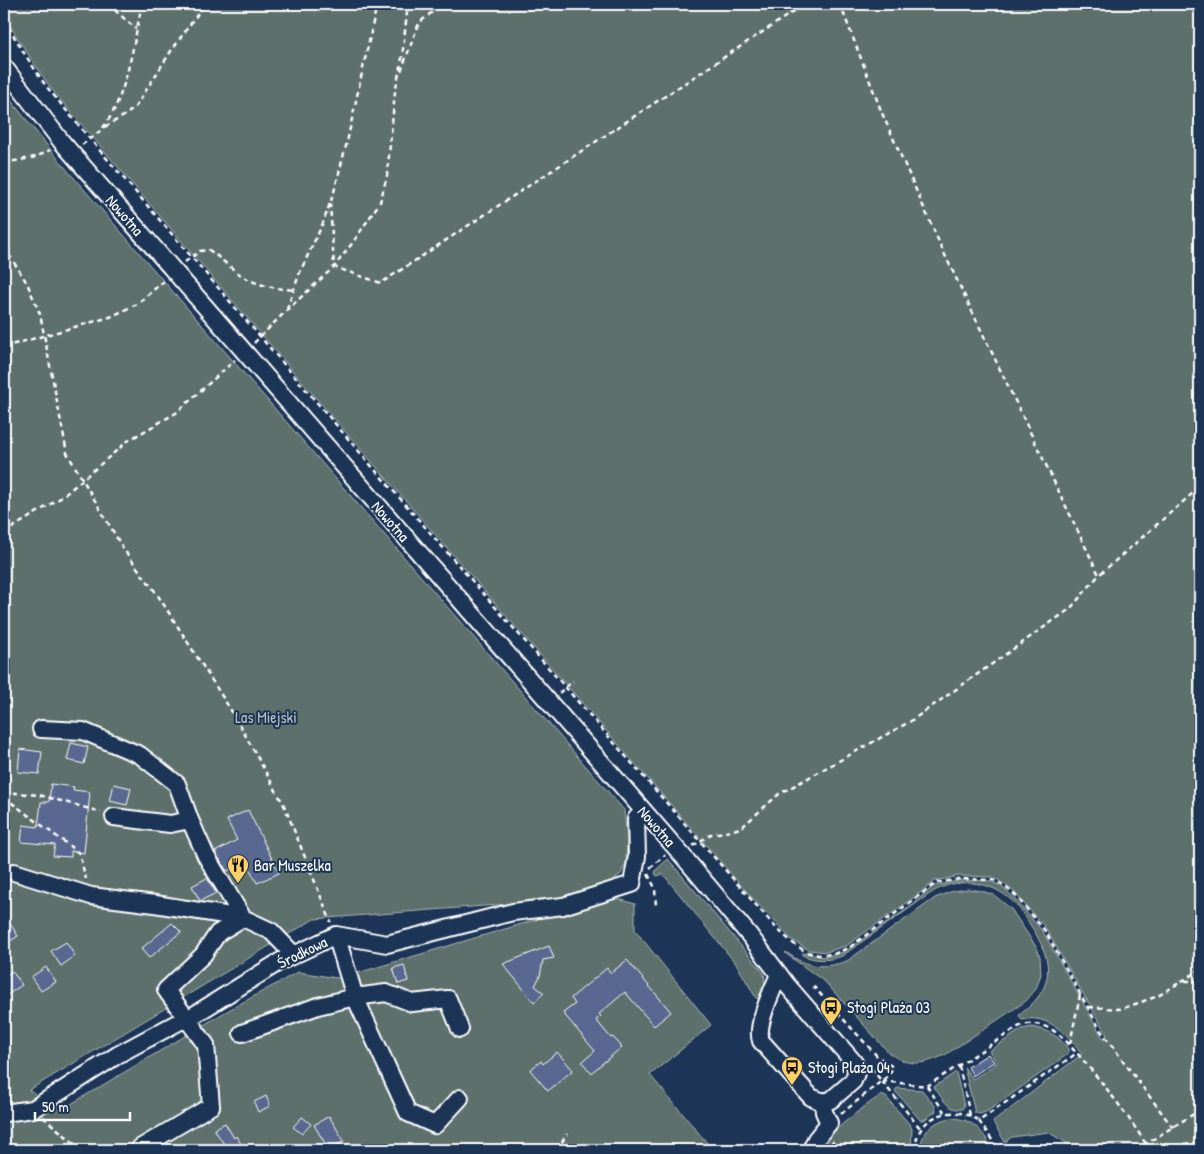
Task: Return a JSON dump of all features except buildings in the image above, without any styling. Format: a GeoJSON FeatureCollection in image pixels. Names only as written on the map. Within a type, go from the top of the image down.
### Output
{"type":"FeatureCollection","features":[{"type":"Feature","properties":{"kind":"street","name":"Nowotna"},"geometry":{"type":"LineString","coordinates":[[4,67],[67,148],[682,855],[855,1064],[856,1073],[853,1081],[832,1100],[823,1102]]}},
{"type":"Feature","properties":{"kind":"street"},"geometry":{"type":"LineString","coordinates":[[41,729],[83,731],[140,755],[177,784],[206,856],[243,918]]}},
{"type":"Feature","properties":{"kind":"street","name":"Środkowa"},"geometry":{"type":"LineString","coordinates":[[33,1109],[119,1054],[194,1015],[287,958],[336,935],[387,944],[513,912],[563,906],[632,884],[637,856],[636,819],[643,811]]}},
{"type":"Feature","properties":{"kind":"street"},"geometry":{"type":"LineString","coordinates":[[114,817],[170,824],[190,820]]}},
{"type":"Feature","properties":{"kind":"street"},"geometry":{"type":"LineString","coordinates":[[14,872],[91,896],[243,918],[271,931],[287,958]]}},
{"type":"Feature","properties":{"kind":"street"},"geometry":{"type":"LineString","coordinates":[[140,1148],[211,1106],[206,1046],[166,990],[203,955],[218,933],[243,918]]}},
{"type":"Feature","properties":{"kind":"street"},"geometry":{"type":"LineString","coordinates":[[336,935],[354,997],[408,1113],[435,1125],[460,1098]]}},
{"type":"Feature","properties":{"kind":"street"},"geometry":{"type":"LineString","coordinates":[[779,974],[759,1027],[760,1037],[761,1041],[811,1097],[823,1102],[824,1112],[829,1123],[816,1138],[811,1150]]}},
{"type":"Feature","properties":{"kind":"street"},"geometry":{"type":"LineString","coordinates":[[242,1033],[318,1006],[354,997],[386,993],[412,1003],[448,999],[460,1029]]}},
{"type":"Feature","properties":{"kind":"street"},"geometry":{"type":"LineString","coordinates":[[4,1113],[33,1109]]}},
{"type":"Feature","properties":{"kind":"path"},"geometry":{"type":"LineString","coordinates":[[108,4],[136,28]]}},
{"type":"Feature","properties":{"kind":"path"},"geometry":{"type":"LineString","coordinates":[[104,127],[116,103],[128,71],[142,4]]}},
{"type":"Feature","properties":{"kind":"path"},"geometry":{"type":"LineString","coordinates":[[4,163],[36,157],[90,139],[104,127],[127,114],[136,106],[173,48],[205,4]]}},
{"type":"Feature","properties":{"kind":"path"},"geometry":{"type":"LineString","coordinates":[[287,310],[300,272],[323,223],[348,142],[378,4]]}},
{"type":"Feature","properties":{"kind":"path"},"geometry":{"type":"LineString","coordinates":[[399,76],[408,4]]}},
{"type":"Feature","properties":{"kind":"path"},"geometry":{"type":"LineString","coordinates":[[4,533],[62,497],[129,440],[176,413],[260,338],[287,310],[334,267],[380,202],[387,176],[395,92],[399,76],[419,23],[442,4]]}},
{"type":"Feature","properties":{"kind":"path"},"geometry":{"type":"LineString","coordinates":[[334,267],[381,284],[804,4]]}},
{"type":"Feature","properties":{"kind":"path"},"geometry":{"type":"LineString","coordinates":[[840,4],[882,113],[943,251],[1099,575]]}},
{"type":"Feature","properties":{"kind":"path"},"geometry":{"type":"LineString","coordinates":[[4,19],[46,86],[90,139],[260,338],[777,929],[806,952],[819,955],[834,954],[850,947],[936,883],[960,878],[994,880],[1015,895],[1045,931],[1101,1031],[1172,1128]]}},
{"type":"Feature","properties":{"kind":"path"},"geometry":{"type":"LineString","coordinates":[[4,173],[10,162]]}},
{"type":"Feature","properties":{"kind":"path"},"geometry":{"type":"LineString","coordinates":[[330,202],[334,267]]}},
{"type":"Feature","properties":{"kind":"path"},"geometry":{"type":"LineString","coordinates":[[4,247],[27,284],[40,314],[68,453],[124,550],[157,594],[234,715],[284,804],[336,935]]}},
{"type":"Feature","properties":{"kind":"path"},"geometry":{"type":"LineString","coordinates":[[4,346],[110,316],[131,307],[148,296],[200,251],[209,250],[243,276],[259,285],[269,288],[294,290]]}},
{"type":"Feature","properties":{"kind":"path"},"geometry":{"type":"LineString","coordinates":[[682,855],[711,834],[742,827],[780,794],[911,721],[1070,609],[1099,575],[1200,487]]}},
{"type":"Feature","properties":{"kind":"path"},"geometry":{"type":"LineString","coordinates":[[549,703],[573,681]]}},
{"type":"Feature","properties":{"kind":"path"},"geometry":{"type":"LineString","coordinates":[[4,792],[39,795],[97,810],[114,817]]}},
{"type":"Feature","properties":{"kind":"path"},"geometry":{"type":"LineString","coordinates":[[4,797],[79,853],[91,896]]}},
{"type":"Feature","properties":{"kind":"path"},"geometry":{"type":"LineString","coordinates":[[646,871],[655,888],[656,907]]}},
{"type":"Feature","properties":{"kind":"path"},"geometry":{"type":"LineString","coordinates":[[1088,1007],[1121,1009],[1158,996],[1200,970]]}},
{"type":"Feature","properties":{"kind":"path"},"geometry":{"type":"LineString","coordinates":[[1183,980],[1200,981]]}},
{"type":"Feature","properties":{"kind":"path"},"geometry":{"type":"LineString","coordinates":[[813,986],[877,1056],[893,1067],[889,1075],[829,1123]]}},
{"type":"Feature","properties":{"kind":"path"},"geometry":{"type":"LineString","coordinates":[[1070,1045],[1080,994]]}},
{"type":"Feature","properties":{"kind":"path"},"geometry":{"type":"LineString","coordinates":[[882,1081],[927,1086],[1018,1027],[1028,1023],[1038,1024],[1062,1036],[1101,1081],[1146,1144]]}},
{"type":"Feature","properties":{"kind":"path"},"geometry":{"type":"LineString","coordinates":[[979,1121],[1076,1053]]}},
{"type":"Feature","properties":{"kind":"path"},"geometry":{"type":"LineString","coordinates":[[959,1065],[970,1115]]}},
{"type":"Feature","properties":{"kind":"path"},"geometry":{"type":"LineString","coordinates":[[882,1081],[920,1128]]}},
{"type":"Feature","properties":{"kind":"path"},"geometry":{"type":"LineString","coordinates":[[927,1086],[945,1113]]}},
{"type":"Feature","properties":{"kind":"path"},"geometry":{"type":"LineString","coordinates":[[33,1109],[74,1143],[78,1150]]}},
{"type":"Feature","properties":{"kind":"path"},"geometry":{"type":"LineString","coordinates":[[1136,1150],[1200,1110]]}},
{"type":"Feature","properties":{"kind":"path"},"geometry":{"type":"LineString","coordinates":[[916,1150],[920,1128],[938,1115],[945,1113],[970,1115],[979,1121],[999,1150]]}},
{"type":"Feature","properties":{"kind":"path"},"geometry":{"type":"LineString","coordinates":[[557,1150],[567,1134]]}},
{"type":"Feature","properties":{"kind":"green space"},"geometry":{"type":"Polygon","coordinates":[[[4,4],[1200,4],[1200,1150],[1078,1150],[1048,1132],[1012,1137],[1005,1142],[993,1122],[1082,1054],[1071,1040],[1056,1027],[1040,1020],[1022,1020],[1019,1015],[1040,995],[1048,974],[1047,963],[1039,939],[1022,911],[1010,899],[992,888],[972,883],[961,883],[941,888],[931,893],[842,956],[822,960],[802,955],[803,953],[824,957],[844,952],[907,909],[934,886],[962,880],[991,881],[1002,887],[1012,896],[1043,932],[1103,1038],[1107,1035],[1044,926],[1013,891],[994,877],[959,876],[935,881],[846,946],[826,952],[809,950],[792,940],[753,899],[303,383],[69,110],[50,87],[18,39],[4,15],[4,4]]]}},
{"type":"Feature","properties":{"kind":"green space","name":"Las Miejski"},"geometry":{"type":"Polygon","coordinates":[[[4,92],[68,171],[624,810],[627,839],[626,863],[621,874],[609,883],[563,900],[314,919],[29,1090],[61,1110],[227,1011],[298,972],[337,978],[351,975],[612,897],[635,904],[635,930],[711,1025],[650,1075],[713,1150],[4,1150],[4,92]]]}},
{"type":"Feature","properties":{"kind":"green space"},"geometry":{"type":"Polygon","coordinates":[[[61,150],[165,270],[163,273],[57,151],[61,150]]]}},
{"type":"Feature","properties":{"kind":"green space"},"geometry":{"type":"Polygon","coordinates":[[[242,363],[246,364],[622,796],[622,800],[242,363]]]}},
{"type":"Feature","properties":{"kind":"green space"},"geometry":{"type":"Polygon","coordinates":[[[668,859],[764,973],[765,982],[758,999],[737,965],[663,874],[657,876],[655,874],[656,870],[668,859]]]}},
{"type":"Feature","properties":{"kind":"green space"},"geometry":{"type":"Polygon","coordinates":[[[968,889],[994,895],[1011,909],[1037,948],[1040,957],[1041,974],[1036,989],[1026,1001],[945,1055],[930,1061],[910,1063],[889,1053],[825,982],[785,953],[815,966],[847,961],[935,898],[953,891],[968,889]]]}},
{"type":"Feature","properties":{"kind":"green space"},"geometry":{"type":"Polygon","coordinates":[[[1032,1027],[1048,1032],[1058,1038],[1066,1046],[1069,1051],[1068,1054],[988,1111],[980,1114],[975,1113],[964,1067],[973,1079],[997,1063],[989,1051],[1022,1029],[1032,1027]]]}},
{"type":"Feature","properties":{"kind":"green space"},"geometry":{"type":"Polygon","coordinates":[[[956,1072],[964,1106],[962,1109],[949,1106],[934,1087],[956,1072]]]}},
{"type":"Feature","properties":{"kind":"green space"},"geometry":{"type":"Polygon","coordinates":[[[897,1088],[922,1090],[935,1106],[936,1111],[924,1120],[920,1120],[895,1091],[897,1088]]]}},
{"type":"Feature","properties":{"kind":"green space"},"geometry":{"type":"Polygon","coordinates":[[[881,1095],[886,1097],[910,1125],[912,1129],[911,1150],[819,1150],[855,1113],[881,1095]]]}},
{"type":"Feature","properties":{"kind":"green space"},"geometry":{"type":"Polygon","coordinates":[[[951,1118],[966,1121],[977,1127],[994,1150],[920,1150],[923,1138],[929,1128],[945,1119],[951,1118]]]}},
{"type":"Feature","properties":{"kind":"place","name":"Bar Muszelka"},"geometry":{"type":"Point","coordinates":[238,884]}},
{"type":"Feature","properties":{"kind":"place","name":"Stogi Plaża 03"},"geometry":{"type":"Point","coordinates":[831,1026]}},
{"type":"Feature","properties":{"kind":"place","name":"Stogi Plaża 04"},"geometry":{"type":"Point","coordinates":[792,1086]}}]}
